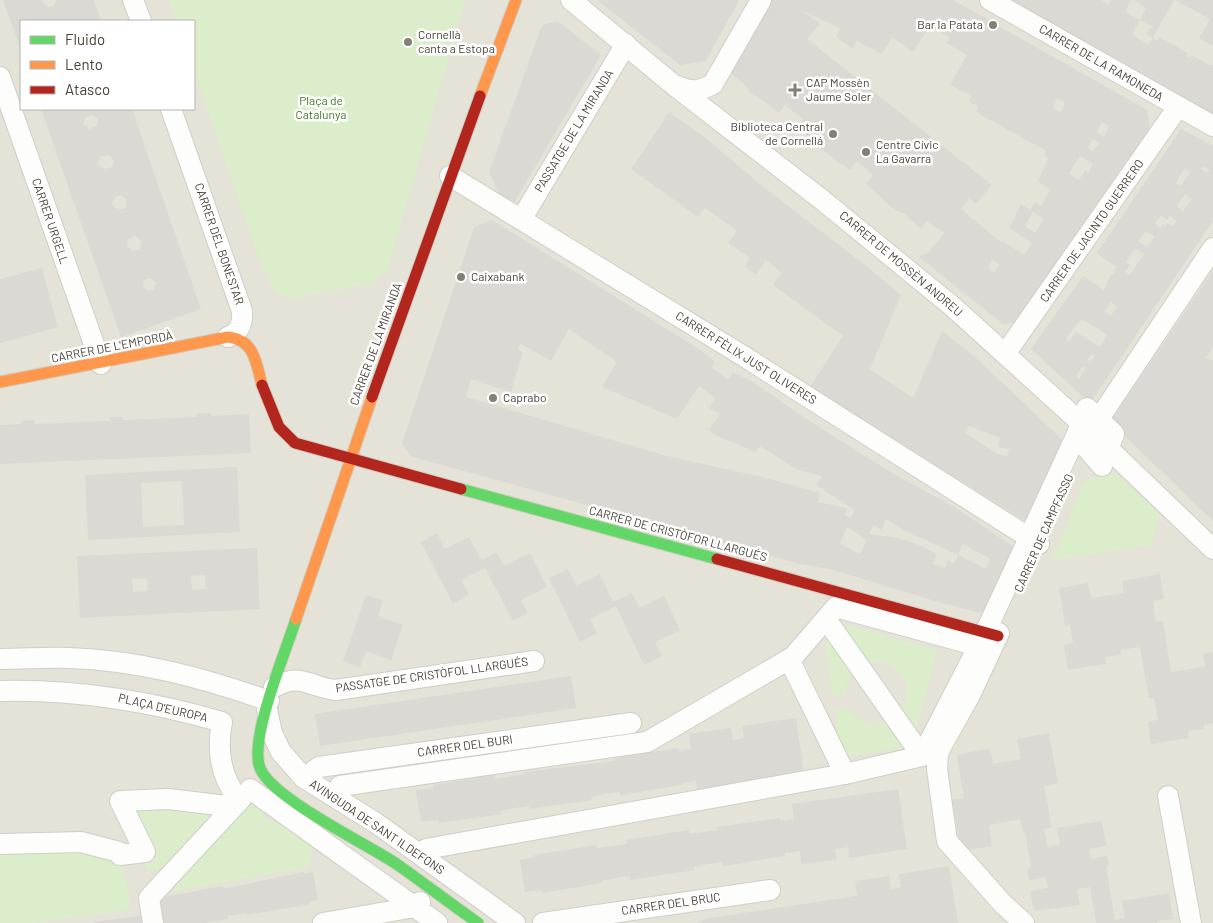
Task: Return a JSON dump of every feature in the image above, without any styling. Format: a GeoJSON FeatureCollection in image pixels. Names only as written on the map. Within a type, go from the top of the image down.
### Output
{"type":"FeatureCollection","features":[{"type":"Feature","properties":{"kind":"street"},"geometry":{"type":"LineString","coordinates":[[134,0],[141,20]]}},
{"type":"Feature","properties":{"kind":"street","name":"CARRER DE LA MIRANDA"},"geometry":{"type":"LineString","coordinates":[[270,699],[350,458],[450,176],[516,0]]}},
{"type":"Feature","properties":{"kind":"street","name":"CARRER DE MOSSÈN ANDREU"},"geometry":{"type":"LineString","coordinates":[[571,0],[675,86],[821,199],[952,306],[1086,431]]}},
{"type":"Feature","properties":{"kind":"street"},"geometry":{"type":"LineString","coordinates":[[675,86],[691,91],[701,91],[713,84],[761,0]]}},
{"type":"Feature","properties":{"kind":"street","name":"CARRER DE LA RAMONEDA"},"geometry":{"type":"LineString","coordinates":[[990,0],[1213,126]]}},
{"type":"Feature","properties":{"kind":"street","name":"PASSATGE DE LA MIRANDA"},"geometry":{"type":"LineString","coordinates":[[522,218],[626,44]]}},
{"type":"Feature","properties":{"kind":"street","name":"CARRER URGELL"},"geometry":{"type":"LineString","coordinates":[[0,77],[101,364]]}},
{"type":"Feature","properties":{"kind":"street","name":"CARRER DE JACINTO GUERRERO"},"geometry":{"type":"LineString","coordinates":[[1005,354],[1178,106]]}},
{"type":"Feature","properties":{"kind":"street","name":"CARRER DEL BONESTAR"},"geometry":{"type":"LineString","coordinates":[[171,110],[242,311],[243,321],[240,328],[236,334],[228,338]]}},
{"type":"Feature","properties":{"kind":"street","name":"CARRER FÈLIX JUST OLIVERES"},"geometry":{"type":"LineString","coordinates":[[450,176],[522,218],[1034,541]]}},
{"type":"Feature","properties":{"kind":"street"},"geometry":{"type":"LineString","coordinates":[[1086,431],[1213,248]]}},
{"type":"Feature","properties":{"kind":"street"},"geometry":{"type":"LineString","coordinates":[[228,338],[237,338],[249,346],[276,423],[284,436],[305,446],[350,458]]}},
{"type":"Feature","properties":{"kind":"street","name":"CARRER DE L'EMPORDÀ"},"geometry":{"type":"LineString","coordinates":[[0,382],[228,338]]}},
{"type":"Feature","properties":{"kind":"street"},"geometry":{"type":"LineString","coordinates":[[1086,431],[1114,434],[1102,466],[1086,431]]}},
{"type":"Feature","properties":{"kind":"street","name":"CARRER DE CAMPFASSO"},"geometry":{"type":"LineString","coordinates":[[1024,923],[1004,904],[947,841],[937,769],[938,754],[970,695],[987,638],[1086,431]]}},
{"type":"Feature","properties":{"kind":"street"},"geometry":{"type":"LineString","coordinates":[[1108,449],[1213,549]]}},
{"type":"Feature","properties":{"kind":"street","name":"CARRER DE CRISTÒFOR LLARGUÉS"},"geometry":{"type":"LineString","coordinates":[[350,458],[987,638]]}},
{"type":"Feature","properties":{"kind":"street"},"geometry":{"type":"LineString","coordinates":[[426,849],[845,774],[922,756],[987,638],[836,607],[789,659],[647,742],[340,786],[426,849],[528,923]]}},
{"type":"Feature","properties":{"kind":"street"},"geometry":{"type":"LineString","coordinates":[[826,619],[922,756]]}},
{"type":"Feature","properties":{"kind":"street"},"geometry":{"type":"LineString","coordinates":[[0,659],[68,658],[161,669],[270,699],[258,741],[256,782],[149,898],[153,923]]}},
{"type":"Feature","properties":{"kind":"street"},"geometry":{"type":"LineString","coordinates":[[789,659],[845,774]]}},
{"type":"Feature","properties":{"kind":"street","name":"PASSATGE DE CRISTÒFOL LLARGUÉS"},"geometry":{"type":"LineString","coordinates":[[270,699],[287,680],[297,679],[336,690],[534,661]]}},
{"type":"Feature","properties":{"kind":"street","name":"PLAÇA D'EUROPA"},"geometry":{"type":"LineString","coordinates":[[0,691],[28,690],[104,696],[154,704],[222,722],[219,741],[221,760],[228,785],[236,796],[227,806],[168,799],[120,801],[144,852],[120,855],[120,852],[81,842],[0,844]]}},
{"type":"Feature","properties":{"kind":"street","name":"AVINGUDA DE SANT ILDEFONS"},"geometry":{"type":"LineString","coordinates":[[270,699],[272,733],[280,752],[304,778],[376,823],[515,923]]}},
{"type":"Feature","properties":{"kind":"street","name":"CARRER DEL BURI"},"geometry":{"type":"LineString","coordinates":[[304,778],[319,766],[631,723]]}},
{"type":"Feature","properties":{"kind":"street"},"geometry":{"type":"LineString","coordinates":[[256,782],[437,923]]}},
{"type":"Feature","properties":{"kind":"street","name":"AVINGUDA DE SANT ILDEFONS"},"geometry":{"type":"LineString","coordinates":[[256,782],[283,794],[397,864],[478,923]]}},
{"type":"Feature","properties":{"kind":"street"},"geometry":{"type":"LineString","coordinates":[[1168,796],[1191,923]]}},
{"type":"Feature","properties":{"kind":"street","name":"CARRER DEL BRUC"},"geometry":{"type":"LineString","coordinates":[[543,923],[770,890]]}},
{"type":"Feature","properties":{"kind":"street"},"geometry":{"type":"LineString","coordinates":[[323,923],[413,906],[437,893]]}},
{"type":"Feature","properties":{"kind":"shaded area"},"geometry":{"type":"Polygon","coordinates":[[[0,0],[1213,0],[1213,923],[0,923],[0,0]]]}},
{"type":"Feature","properties":{"kind":"green space","name":"Plaça de Catalunya"},"geometry":{"type":"Polygon","coordinates":[[[169,0],[465,0],[387,271],[373,283],[296,298],[281,294],[272,287],[261,264],[195,74],[195,20],[176,20],[169,0]]]}},
{"type":"Feature","properties":{"kind":"green space"},"geometry":{"type":"Polygon","coordinates":[[[1113,471],[1160,513],[1151,545],[1053,560],[1083,483],[1113,471]]]}},
{"type":"Feature","properties":{"kind":"green space"},"geometry":{"type":"Polygon","coordinates":[[[833,621],[937,650],[916,731],[900,712],[905,702],[906,693],[905,683],[901,675],[895,668],[886,664],[877,662],[866,663],[833,621]]]}},
{"type":"Feature","properties":{"kind":"green space"},"geometry":{"type":"Polygon","coordinates":[[[823,629],[854,671],[846,685],[845,695],[833,696],[823,629]]]}},
{"type":"Feature","properties":{"kind":"green space"},"geometry":{"type":"Polygon","coordinates":[[[847,708],[857,717],[873,724],[890,721],[910,747],[840,757],[835,710],[847,708]]]}},
{"type":"Feature","properties":{"kind":"green space"},"geometry":{"type":"Polygon","coordinates":[[[120,801],[227,806],[169,868],[146,871],[144,852],[120,801]]]}},
{"type":"Feature","properties":{"kind":"green space"},"geometry":{"type":"Polygon","coordinates":[[[248,801],[267,818],[312,845],[310,864],[305,868],[174,891],[172,881],[248,801]]]}},
{"type":"Feature","properties":{"kind":"green space"},"geometry":{"type":"Polygon","coordinates":[[[0,849],[119,852],[129,896],[129,910],[36,923],[0,923],[0,849]]]}},
{"type":"Feature","properties":{"kind":"building"},"geometry":{"type":"Polygon","coordinates":[[[3,0],[41,0],[48,7],[55,5],[56,0],[94,0],[101,20],[20,20],[20,48],[3,0]]]}},
{"type":"Feature","properties":{"kind":"building"},"geometry":{"type":"Polygon","coordinates":[[[597,0],[739,0],[706,61],[680,65],[597,0]]]}},
{"type":"Feature","properties":{"kind":"building"},"geometry":{"type":"Polygon","coordinates":[[[769,0],[953,0],[1147,110],[1150,128],[1020,322],[1003,324],[919,257],[929,252],[944,233],[926,220],[922,229],[903,213],[895,210],[866,184],[873,175],[857,161],[850,170],[827,154],[797,127],[803,119],[785,105],[779,113],[750,93],[743,83],[728,72],[769,0]],[[803,11],[820,24],[807,39],[992,185],[976,204],[969,198],[961,209],[1002,243],[1003,241],[1024,255],[1032,243],[1009,228],[1021,204],[1030,210],[1035,202],[1041,206],[1050,190],[1038,181],[1048,158],[1044,155],[1046,151],[976,112],[979,106],[969,102],[972,96],[950,85],[967,55],[946,43],[950,38],[930,26],[913,52],[892,37],[882,54],[857,41],[853,49],[836,37],[840,28],[803,11]],[[1057,98],[1053,108],[1061,113],[1065,103],[1057,98]],[[1102,122],[1097,132],[1104,137],[1109,126],[1102,122]],[[1093,139],[1088,148],[1093,151],[1099,143],[1093,139]],[[1080,156],[1069,174],[1079,180],[1085,170],[1088,173],[1093,164],[1080,156]],[[1033,212],[1025,226],[1035,233],[1044,219],[1033,212]],[[992,260],[988,268],[994,273],[999,264],[992,260]]]}},
{"type":"Feature","properties":{"kind":"building"},"geometry":{"type":"Polygon","coordinates":[[[1006,0],[1100,0],[1109,5],[1111,0],[1131,0],[1125,12],[1140,20],[1132,35],[1149,45],[1153,38],[1158,41],[1159,37],[1188,53],[1186,56],[1190,58],[1191,55],[1213,65],[1213,117],[1006,0]]]}},
{"type":"Feature","properties":{"kind":"building"},"geometry":{"type":"Polygon","coordinates":[[[1134,0],[1174,0],[1153,38],[1146,34],[1152,26],[1140,20],[1146,8],[1134,0]]]}},
{"type":"Feature","properties":{"kind":"building"},"geometry":{"type":"Polygon","coordinates":[[[1175,0],[1213,0],[1213,46],[1199,38],[1210,19],[1175,0]]]}},
{"type":"Feature","properties":{"kind":"building"},"geometry":{"type":"Polygon","coordinates":[[[558,21],[601,55],[514,203],[500,196],[489,172],[542,25],[558,21]]]}},
{"type":"Feature","properties":{"kind":"building"},"geometry":{"type":"Polygon","coordinates":[[[41,110],[132,110],[201,309],[121,337],[41,110]],[[92,115],[85,117],[83,124],[89,129],[97,126],[98,119],[92,115]],[[108,155],[100,157],[98,165],[105,169],[112,167],[114,160],[108,155]],[[121,195],[114,198],[112,205],[118,210],[126,208],[127,200],[121,195]],[[136,236],[128,239],[127,247],[133,251],[140,249],[142,241],[136,236]],[[150,278],[144,280],[143,287],[148,291],[154,289],[156,282],[150,278]]]}},
{"type":"Feature","properties":{"kind":"building"},"geometry":{"type":"Polygon","coordinates":[[[669,112],[703,136],[766,189],[864,264],[901,295],[870,369],[913,398],[942,331],[975,357],[1070,447],[1032,525],[810,387],[843,336],[773,285],[782,273],[766,260],[756,275],[745,266],[750,258],[728,243],[737,231],[705,208],[698,217],[631,169],[669,112]],[[969,426],[966,433],[994,452],[1007,457],[1010,449],[998,447],[1000,438],[969,426]]]}},
{"type":"Feature","properties":{"kind":"building"},"geometry":{"type":"Polygon","coordinates":[[[1181,129],[1213,146],[1213,221],[1090,403],[1031,349],[1083,276],[1104,290],[1110,276],[1117,267],[1097,253],[1181,129]],[[1203,166],[1201,169],[1207,173],[1210,170],[1203,166]],[[1185,168],[1176,183],[1181,186],[1190,172],[1185,168]],[[1185,194],[1177,206],[1183,211],[1192,199],[1185,194]],[[1161,215],[1155,224],[1161,228],[1163,225],[1166,227],[1167,223],[1173,226],[1177,221],[1170,216],[1167,220],[1161,215]],[[1146,231],[1138,241],[1148,247],[1155,237],[1146,231]],[[1135,248],[1126,262],[1130,265],[1124,272],[1130,275],[1144,254],[1135,248]],[[1111,302],[1105,312],[1111,316],[1117,306],[1111,302]],[[1082,319],[1065,339],[1069,342],[1076,332],[1100,347],[1107,335],[1082,319]],[[1091,355],[1087,360],[1091,362],[1095,356],[1091,355]],[[1083,366],[1076,376],[1079,379],[1086,368],[1083,366]]]}},
{"type":"Feature","properties":{"kind":"building"},"geometry":{"type":"Polygon","coordinates":[[[492,220],[699,349],[715,362],[711,368],[728,379],[733,372],[753,382],[805,418],[897,476],[956,508],[1017,549],[989,615],[938,602],[830,569],[800,564],[410,456],[402,443],[474,227],[492,220]],[[569,329],[551,361],[521,344],[517,349],[523,352],[511,392],[471,379],[466,397],[667,456],[766,478],[820,493],[818,502],[847,508],[845,516],[851,517],[855,510],[816,485],[822,476],[796,469],[760,446],[756,452],[715,435],[709,430],[720,414],[709,408],[715,398],[699,386],[677,419],[602,387],[617,362],[569,329]],[[886,519],[882,530],[874,525],[869,534],[898,538],[917,544],[937,554],[933,564],[945,568],[948,561],[954,564],[958,555],[902,529],[886,519]],[[847,527],[840,544],[860,554],[867,540],[847,527]],[[963,544],[958,555],[986,569],[990,559],[963,544]]]}},
{"type":"Feature","properties":{"kind":"building"},"geometry":{"type":"Polygon","coordinates":[[[42,268],[58,327],[0,343],[0,279],[42,268]]]}},
{"type":"Feature","properties":{"kind":"building"},"geometry":{"type":"Polygon","coordinates":[[[1213,271],[1213,346],[1206,358],[1213,361],[1213,521],[1110,422],[1213,271]]]}},
{"type":"Feature","properties":{"kind":"building"},"geometry":{"type":"Polygon","coordinates":[[[211,413],[211,416],[249,414],[251,453],[0,464],[0,425],[22,424],[22,421],[34,420],[34,424],[110,421],[110,417],[123,417],[123,420],[197,417],[197,414],[211,413]]]}},
{"type":"Feature","properties":{"kind":"building"},"geometry":{"type":"Polygon","coordinates":[[[237,467],[240,532],[88,540],[85,475],[237,467]],[[182,481],[141,483],[143,527],[184,525],[182,481]]]}},
{"type":"Feature","properties":{"kind":"building"},"geometry":{"type":"Polygon","coordinates":[[[437,533],[445,549],[469,537],[482,560],[497,552],[504,566],[530,553],[547,587],[521,600],[528,613],[513,621],[485,568],[461,580],[469,595],[453,604],[421,542],[437,533]]]}},
{"type":"Feature","properties":{"kind":"building"},"geometry":{"type":"Polygon","coordinates":[[[257,548],[260,609],[80,618],[77,556],[257,548]],[[205,575],[191,576],[192,590],[206,589],[205,575]],[[147,578],[132,579],[133,592],[148,591],[147,578]]]}},
{"type":"Feature","properties":{"kind":"building"},"geometry":{"type":"Polygon","coordinates":[[[568,569],[576,586],[600,574],[613,602],[632,593],[639,608],[664,596],[680,630],[655,642],[662,656],[644,665],[616,606],[590,619],[597,633],[580,642],[549,578],[568,569]]]}},
{"type":"Feature","properties":{"kind":"building"},"geometry":{"type":"Polygon","coordinates":[[[1160,574],[1164,599],[1153,601],[1156,622],[1163,621],[1171,672],[1205,667],[1203,654],[1213,652],[1213,723],[1204,725],[1204,729],[1188,731],[1189,738],[1151,744],[1148,722],[1158,720],[1154,698],[1149,698],[1140,647],[1120,650],[1121,655],[1105,657],[1106,664],[1068,670],[1064,645],[1073,643],[1070,625],[1065,626],[1059,588],[1088,583],[1091,598],[1124,593],[1122,581],[1160,574]]]}},
{"type":"Feature","properties":{"kind":"building"},"geometry":{"type":"Polygon","coordinates":[[[366,595],[383,601],[378,616],[403,625],[391,660],[366,651],[360,667],[343,661],[366,595]]]}},
{"type":"Feature","properties":{"kind":"building"},"geometry":{"type":"Polygon","coordinates":[[[571,676],[576,708],[320,746],[315,714],[571,676]]]}},
{"type":"Feature","properties":{"kind":"building"},"geometry":{"type":"Polygon","coordinates":[[[796,718],[805,780],[698,796],[696,781],[620,795],[620,792],[605,794],[591,797],[592,800],[529,809],[529,806],[515,808],[500,811],[501,814],[439,823],[438,820],[421,822],[416,790],[433,788],[433,785],[495,775],[495,779],[525,774],[524,772],[615,761],[614,758],[678,748],[679,751],[691,749],[689,734],[731,728],[733,740],[744,738],[742,726],[796,718]]]}},
{"type":"Feature","properties":{"kind":"building"},"geometry":{"type":"Polygon","coordinates":[[[1049,733],[1058,783],[1044,786],[1052,828],[1044,829],[1048,847],[1060,845],[1057,828],[1102,821],[1106,846],[1089,849],[1091,859],[1107,856],[1109,866],[1106,867],[1115,920],[1125,918],[1122,901],[1169,893],[1173,919],[1157,921],[1157,923],[1096,923],[1090,887],[1077,889],[1080,905],[1034,911],[1030,891],[1048,888],[1046,877],[1029,880],[1027,869],[1031,868],[1025,833],[1023,833],[1020,819],[989,825],[992,846],[961,851],[952,800],[964,798],[957,755],[990,748],[993,764],[1021,759],[1017,739],[1049,733]]]}},
{"type":"Feature","properties":{"kind":"building"},"geometry":{"type":"Polygon","coordinates":[[[898,789],[907,849],[849,858],[848,847],[835,849],[837,860],[801,864],[800,851],[785,853],[785,856],[723,866],[722,862],[708,864],[694,867],[694,870],[630,880],[630,876],[601,881],[602,883],[542,893],[541,890],[525,892],[520,860],[535,857],[534,855],[597,845],[597,848],[627,844],[626,840],[689,830],[689,834],[718,830],[717,827],[780,818],[780,821],[794,819],[792,804],[898,789]]]}},
{"type":"Feature","properties":{"kind":"building"},"geometry":{"type":"Polygon","coordinates":[[[949,866],[958,923],[697,923],[704,919],[857,896],[855,881],[889,876],[891,889],[901,887],[899,874],[949,866]]]}},
{"type":"Feature","properties":{"kind":"building"},"geometry":{"type":"Polygon","coordinates":[[[304,872],[304,874],[313,872],[318,900],[309,902],[310,904],[247,915],[247,913],[228,916],[228,919],[204,923],[157,923],[154,901],[163,899],[163,897],[223,886],[223,889],[304,872]]]}},
{"type":"Feature","properties":{"kind":"building"},"geometry":{"type":"Polygon","coordinates":[[[146,915],[147,923],[94,923],[94,922],[146,915]]]}},
{"type":"Feature","properties":{"kind":"traffic: fast"},"geometry":{"type":"LineString","coordinates":[[461,489],[717,559]]}},
{"type":"Feature","properties":{"kind":"traffic: fast"},"geometry":{"type":"LineString","coordinates":[[296,619],[271,692],[260,734],[259,765],[266,778],[299,805],[398,865],[478,923]]}},
{"type":"Feature","properties":{"kind":"traffic: slow"},"geometry":{"type":"LineString","coordinates":[[480,96],[516,0]]}},
{"type":"Feature","properties":{"kind":"traffic: slow"},"geometry":{"type":"LineString","coordinates":[[0,382],[228,337],[237,339],[249,348],[256,361],[262,385]]}},
{"type":"Feature","properties":{"kind":"traffic: slow"},"geometry":{"type":"LineString","coordinates":[[296,619],[372,397]]}},
{"type":"Feature","properties":{"kind":"traffic: jam"},"geometry":{"type":"LineString","coordinates":[[372,397],[480,96]]}},
{"type":"Feature","properties":{"kind":"traffic: jam"},"geometry":{"type":"LineString","coordinates":[[262,385],[279,427],[295,443],[461,489]]}},
{"type":"Feature","properties":{"kind":"traffic: jam"},"geometry":{"type":"LineString","coordinates":[[717,559],[998,636]]}},
{"type":"Feature","properties":{"kind":"place","name":"Bar la Patata"},"geometry":{"type":"Point","coordinates":[993,25]}},
{"type":"Feature","properties":{"kind":"place","name":"Cornellà canta a Estopa"},"geometry":{"type":"Point","coordinates":[408,42]}},
{"type":"Feature","properties":{"kind":"place","name":"CAP Mossèn Jaume Soler"},"geometry":{"type":"Point","coordinates":[795,90]}},
{"type":"Feature","properties":{"kind":"place","name":"Biblioteca Central de Cornellá"},"geometry":{"type":"Point","coordinates":[833,134]}},
{"type":"Feature","properties":{"kind":"place","name":"Centre Cívic La Gavarra"},"geometry":{"type":"Point","coordinates":[866,152]}},
{"type":"Feature","properties":{"kind":"place","name":"Caixabank"},"geometry":{"type":"Point","coordinates":[461,277]}},
{"type":"Feature","properties":{"kind":"place","name":"Caprabo"},"geometry":{"type":"Point","coordinates":[493,398]}}]}
